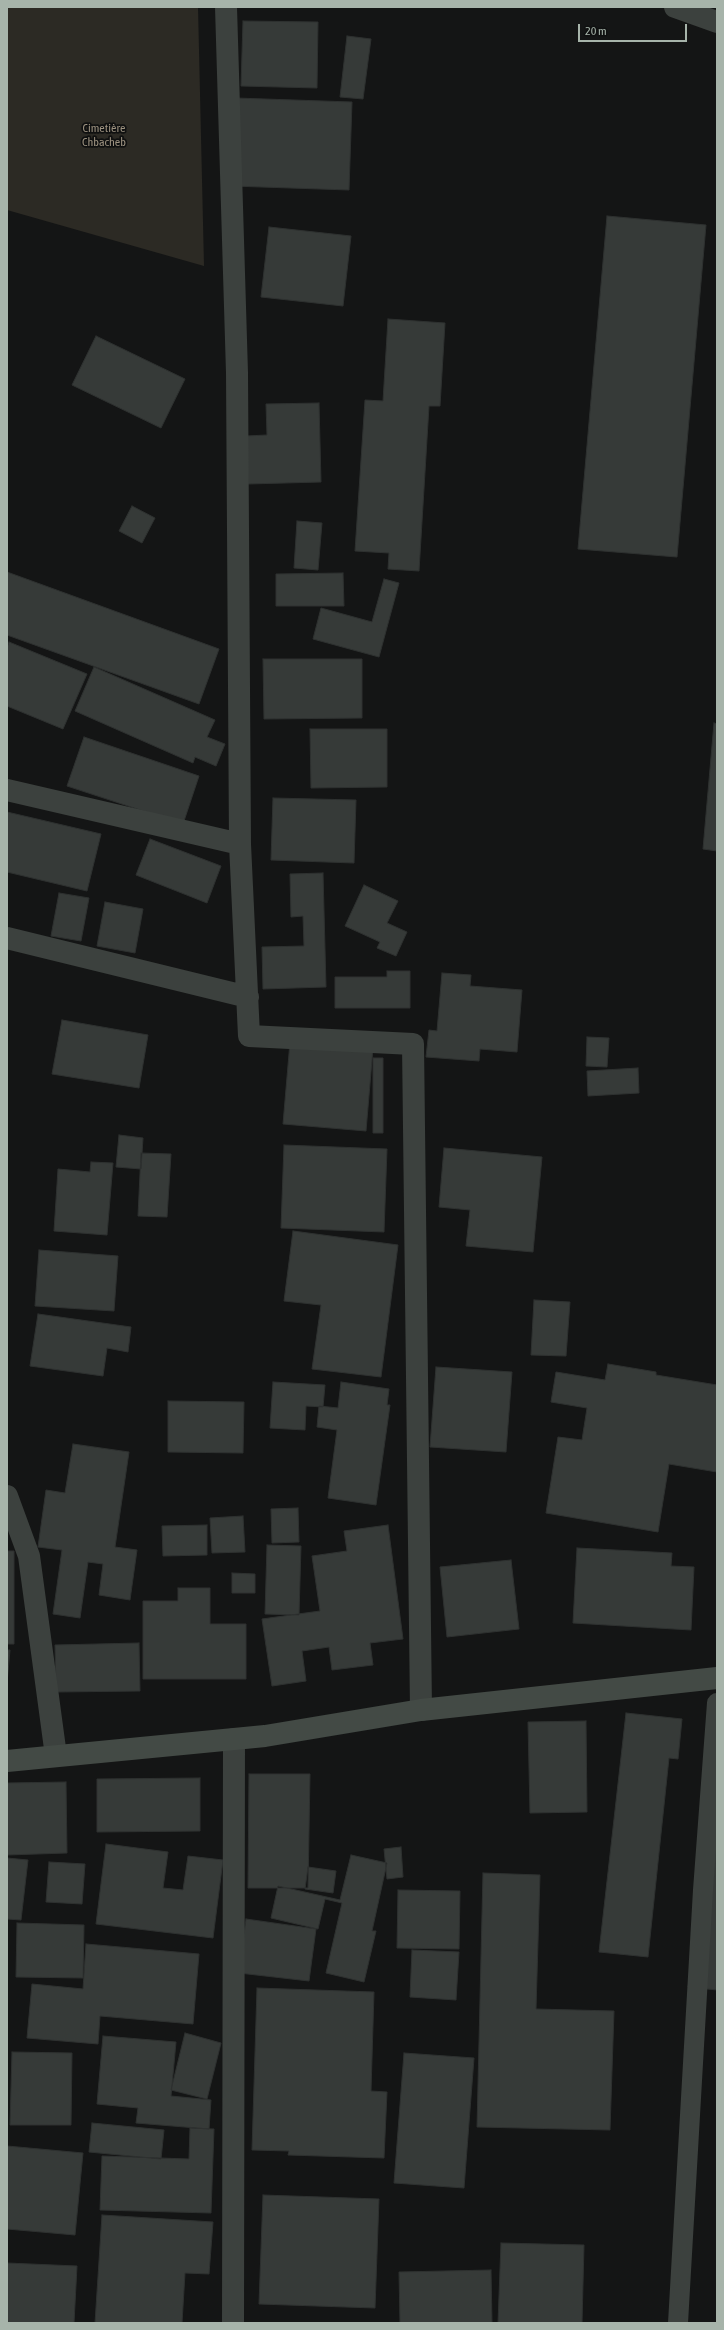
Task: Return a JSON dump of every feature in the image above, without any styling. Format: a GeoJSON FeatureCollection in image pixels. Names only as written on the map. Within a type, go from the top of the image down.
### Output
{"type":"FeatureCollection","features":[{"type":"Feature","properties":{"kind":"main road"},"geometry":{"type":"LineString","coordinates":[[7,1761],[265,1736],[422,1710],[717,1678]]}},
{"type":"Feature","properties":{"kind":"street"},"geometry":{"type":"LineString","coordinates":[[226,7],[237,373],[240,844],[249,1036],[413,1044],[422,1710]]}},
{"type":"Feature","properties":{"kind":"street"},"geometry":{"type":"LineString","coordinates":[[675,7],[717,22]]}},
{"type":"Feature","properties":{"kind":"street"},"geometry":{"type":"LineString","coordinates":[[7,790],[240,844]]}},
{"type":"Feature","properties":{"kind":"street"},"geometry":{"type":"LineString","coordinates":[[7,938],[248,998]]}},
{"type":"Feature","properties":{"kind":"street"},"geometry":{"type":"LineString","coordinates":[[7,1496],[30,1556],[56,1756]]}},
{"type":"Feature","properties":{"kind":"street"},"geometry":{"type":"LineString","coordinates":[[233,2323],[234,1739]]}},
{"type":"Feature","properties":{"kind":"lane"},"geometry":{"type":"LineString","coordinates":[[678,2323],[702,1898],[717,1703]]}},
{"type":"Feature","properties":{"kind":"green space","name":"Cimetière Chbacheb"},"geometry":{"type":"Polygon","coordinates":[[[7,7],[198,7],[204,266],[7,210],[7,7]]]}},
{"type":"Feature","properties":{"kind":"building"},"geometry":{"type":"Polygon","coordinates":[[[243,21],[318,22],[317,88],[241,86],[243,21]]]}},
{"type":"Feature","properties":{"kind":"building"},"geometry":{"type":"Polygon","coordinates":[[[347,36],[371,39],[363,99],[340,97],[347,36]]]}},
{"type":"Feature","properties":{"kind":"building"},"geometry":{"type":"Polygon","coordinates":[[[236,98],[352,102],[349,190],[232,186],[236,98]]]}},
{"type":"Feature","properties":{"kind":"building"},"geometry":{"type":"Polygon","coordinates":[[[607,216],[706,225],[677,557],[578,549],[607,216]]]}},
{"type":"Feature","properties":{"kind":"building"},"geometry":{"type":"Polygon","coordinates":[[[269,227],[351,236],[343,306],[261,297],[269,227]]]}},
{"type":"Feature","properties":{"kind":"building"},"geometry":{"type":"Polygon","coordinates":[[[388,319],[445,323],[440,406],[429,406],[419,571],[388,569],[389,553],[355,551],[365,400],[383,401],[388,319]]]}},
{"type":"Feature","properties":{"kind":"building"},"geometry":{"type":"Polygon","coordinates":[[[96,336],[185,379],[161,428],[72,385],[96,336]]]}},
{"type":"Feature","properties":{"kind":"building"},"geometry":{"type":"Polygon","coordinates":[[[319,403],[321,482],[248,484],[246,436],[267,435],[266,404],[319,403]]]}},
{"type":"Feature","properties":{"kind":"building"},"geometry":{"type":"Polygon","coordinates":[[[132,506],[155,518],[142,543],[119,531],[132,506]]]}},
{"type":"Feature","properties":{"kind":"building"},"geometry":{"type":"Polygon","coordinates":[[[297,521],[322,523],[318,570],[294,568],[297,521]]]}},
{"type":"Feature","properties":{"kind":"building"},"geometry":{"type":"Polygon","coordinates":[[[7,572],[219,649],[199,704],[7,635],[7,572]]]}},
{"type":"Feature","properties":{"kind":"building"},"geometry":{"type":"Polygon","coordinates":[[[343,573],[344,606],[276,606],[276,574],[343,573]]]}},
{"type":"Feature","properties":{"kind":"building"},"geometry":{"type":"Polygon","coordinates":[[[384,579],[399,583],[379,657],[313,639],[321,608],[372,622],[384,579]]]}},
{"type":"Feature","properties":{"kind":"building"},"geometry":{"type":"Polygon","coordinates":[[[9,642],[87,674],[63,729],[7,706],[7,648],[9,642]]]}},
{"type":"Feature","properties":{"kind":"building"},"geometry":{"type":"Polygon","coordinates":[[[263,659],[362,659],[362,718],[264,719],[263,659]]]}},
{"type":"Feature","properties":{"kind":"building"},"geometry":{"type":"Polygon","coordinates":[[[94,667],[215,720],[207,737],[225,744],[216,766],[195,757],[193,763],[75,711],[94,667]]]}},
{"type":"Feature","properties":{"kind":"building"},"geometry":{"type":"Polygon","coordinates":[[[714,723],[717,724],[717,851],[703,849],[714,723]]]}},
{"type":"Feature","properties":{"kind":"building"},"geometry":{"type":"Polygon","coordinates":[[[310,729],[387,729],[387,787],[311,788],[310,729]]]}},
{"type":"Feature","properties":{"kind":"building"},"geometry":{"type":"Polygon","coordinates":[[[84,737],[199,776],[183,824],[67,786],[84,737]]]}},
{"type":"Feature","properties":{"kind":"building"},"geometry":{"type":"Polygon","coordinates":[[[273,798],[356,800],[354,863],[271,860],[273,798]]]}},
{"type":"Feature","properties":{"kind":"building"},"geometry":{"type":"Polygon","coordinates":[[[7,812],[101,834],[87,891],[7,872],[7,812]]]}},
{"type":"Feature","properties":{"kind":"building"},"geometry":{"type":"Polygon","coordinates":[[[150,839],[221,866],[207,903],[136,875],[150,839]]]}},
{"type":"Feature","properties":{"kind":"building"},"geometry":{"type":"Polygon","coordinates":[[[323,873],[326,987],[263,989],[262,947],[304,946],[303,916],[291,917],[290,874],[323,873]]]}},
{"type":"Feature","properties":{"kind":"building"},"geometry":{"type":"Polygon","coordinates":[[[364,885],[398,901],[387,923],[407,932],[396,956],[377,948],[380,942],[345,926],[364,885]]]}},
{"type":"Feature","properties":{"kind":"building"},"geometry":{"type":"Polygon","coordinates":[[[59,893],[89,898],[81,941],[51,936],[59,893]]]}},
{"type":"Feature","properties":{"kind":"building"},"geometry":{"type":"Polygon","coordinates":[[[105,902],[143,909],[135,953],[97,946],[105,902]]]}},
{"type":"Feature","properties":{"kind":"building"},"geometry":{"type":"Polygon","coordinates":[[[387,971],[410,971],[410,1008],[335,1008],[335,977],[387,977],[387,971]]]}},
{"type":"Feature","properties":{"kind":"building"},"geometry":{"type":"Polygon","coordinates":[[[442,973],[471,975],[470,986],[522,990],[517,1052],[480,1049],[479,1061],[426,1057],[429,1030],[437,1031],[442,973]]]}},
{"type":"Feature","properties":{"kind":"building"},"geometry":{"type":"Polygon","coordinates":[[[62,1020],[148,1035],[139,1088],[52,1074],[62,1020]]]}},
{"type":"Feature","properties":{"kind":"building"},"geometry":{"type":"Polygon","coordinates":[[[587,1037],[609,1038],[607,1067],[586,1066],[587,1037]]]}},
{"type":"Feature","properties":{"kind":"building"},"geometry":{"type":"Polygon","coordinates":[[[290,1042],[373,1048],[366,1131],[283,1124],[290,1042]]]}},
{"type":"Feature","properties":{"kind":"building"},"geometry":{"type":"Polygon","coordinates":[[[373,1058],[383,1058],[383,1133],[373,1133],[373,1058]]]}},
{"type":"Feature","properties":{"kind":"building"},"geometry":{"type":"Polygon","coordinates":[[[638,1068],[639,1093],[588,1096],[587,1071],[638,1068]]]}},
{"type":"Feature","properties":{"kind":"building"},"geometry":{"type":"Polygon","coordinates":[[[119,1135],[143,1138],[141,1169],[116,1167],[119,1135]]]}},
{"type":"Feature","properties":{"kind":"building"},"geometry":{"type":"Polygon","coordinates":[[[284,1145],[387,1149],[384,1232],[281,1228],[284,1145]]]}},
{"type":"Feature","properties":{"kind":"building"},"geometry":{"type":"Polygon","coordinates":[[[444,1148],[542,1157],[533,1252],[466,1246],[470,1210],[439,1207],[444,1148]]]}},
{"type":"Feature","properties":{"kind":"building"},"geometry":{"type":"Polygon","coordinates":[[[141,1153],[171,1154],[167,1217],[138,1216],[141,1153]]]}},
{"type":"Feature","properties":{"kind":"building"},"geometry":{"type":"Polygon","coordinates":[[[91,1162],[113,1163],[107,1235],[54,1231],[58,1169],[90,1172],[91,1162]]]}},
{"type":"Feature","properties":{"kind":"building"},"geometry":{"type":"Polygon","coordinates":[[[293,1231],[398,1245],[381,1377],[312,1369],[321,1305],[284,1301],[293,1231]]]}},
{"type":"Feature","properties":{"kind":"building"},"geometry":{"type":"Polygon","coordinates":[[[39,1250],[118,1256],[114,1311],[35,1306],[39,1250]]]}},
{"type":"Feature","properties":{"kind":"building"},"geometry":{"type":"Polygon","coordinates":[[[534,1300],[570,1302],[566,1356],[531,1355],[534,1300]]]}},
{"type":"Feature","properties":{"kind":"building"},"geometry":{"type":"Polygon","coordinates":[[[38,1314],[131,1327],[128,1352],[107,1348],[103,1376],[30,1366],[38,1314]]]}},
{"type":"Feature","properties":{"kind":"building"},"geometry":{"type":"Polygon","coordinates":[[[608,1364],[656,1372],[656,1375],[717,1385],[717,1472],[669,1464],[658,1532],[546,1513],[558,1437],[582,1440],[587,1408],[551,1402],[556,1372],[605,1380],[608,1364]]]}},
{"type":"Feature","properties":{"kind":"building"},"geometry":{"type":"Polygon","coordinates":[[[436,1367],[512,1372],[506,1452],[430,1447],[436,1367]]]}},
{"type":"Feature","properties":{"kind":"building"},"geometry":{"type":"Polygon","coordinates":[[[273,1382],[325,1385],[323,1407],[306,1406],[305,1430],[270,1428],[273,1382]]]}},
{"type":"Feature","properties":{"kind":"building"},"geometry":{"type":"Polygon","coordinates":[[[341,1382],[389,1389],[387,1405],[390,1405],[376,1505],[328,1498],[337,1430],[317,1427],[319,1406],[338,1408],[341,1382]]]}},
{"type":"Feature","properties":{"kind":"building"},"geometry":{"type":"Polygon","coordinates":[[[168,1401],[244,1402],[243,1453],[168,1452],[168,1401]]]}},
{"type":"Feature","properties":{"kind":"building"},"geometry":{"type":"Polygon","coordinates":[[[73,1444],[129,1452],[115,1547],[137,1550],[130,1600],[99,1595],[103,1564],[88,1562],[80,1618],[53,1614],[62,1550],[38,1547],[46,1490],[65,1493],[73,1444]]]}},
{"type":"Feature","properties":{"kind":"building"},"geometry":{"type":"Polygon","coordinates":[[[298,1508],[299,1542],[272,1543],[271,1509],[298,1508]]]}},
{"type":"Feature","properties":{"kind":"building"},"geometry":{"type":"Polygon","coordinates":[[[243,1516],[245,1552],[212,1553],[210,1518],[243,1516]]]}},
{"type":"Feature","properties":{"kind":"building"},"geometry":{"type":"Polygon","coordinates":[[[207,1525],[207,1555],[163,1556],[162,1526],[207,1525]]]}},
{"type":"Feature","properties":{"kind":"building"},"geometry":{"type":"Polygon","coordinates":[[[388,1525],[403,1639],[370,1643],[373,1665],[332,1670],[329,1647],[302,1651],[306,1681],[272,1686],[262,1619],[320,1611],[312,1556],[347,1551],[344,1531],[388,1525]]]}},
{"type":"Feature","properties":{"kind":"building"},"geometry":{"type":"Polygon","coordinates":[[[267,1545],[301,1546],[299,1615],[265,1614],[267,1545]]]}},
{"type":"Feature","properties":{"kind":"building"},"geometry":{"type":"Polygon","coordinates":[[[577,1548],[672,1553],[671,1566],[694,1567],[691,1630],[573,1623],[577,1548]]]}},
{"type":"Feature","properties":{"kind":"building"},"geometry":{"type":"Polygon","coordinates":[[[7,1551],[14,1551],[14,1644],[7,1644],[7,1551]]]}},
{"type":"Feature","properties":{"kind":"building"},"geometry":{"type":"Polygon","coordinates":[[[511,1560],[519,1629],[447,1637],[440,1567],[511,1560]]]}},
{"type":"Feature","properties":{"kind":"building"},"geometry":{"type":"Polygon","coordinates":[[[232,1573],[255,1574],[255,1593],[232,1593],[232,1573]]]}},
{"type":"Feature","properties":{"kind":"building"},"geometry":{"type":"Polygon","coordinates":[[[178,1588],[210,1588],[210,1624],[246,1624],[246,1679],[143,1679],[143,1601],[178,1601],[178,1588]]]}},
{"type":"Feature","properties":{"kind":"building"},"geometry":{"type":"Polygon","coordinates":[[[139,1643],[140,1691],[56,1692],[55,1645],[139,1643]]]}},
{"type":"Feature","properties":{"kind":"building"},"geometry":{"type":"Polygon","coordinates":[[[7,1650],[10,1650],[7,1683],[7,1650]]]}},
{"type":"Feature","properties":{"kind":"building"},"geometry":{"type":"Polygon","coordinates":[[[626,1713],[682,1719],[678,1759],[669,1758],[648,1957],[599,1952],[626,1713]]]}},
{"type":"Feature","properties":{"kind":"building"},"geometry":{"type":"Polygon","coordinates":[[[586,1721],[587,1812],[530,1813],[528,1722],[586,1721]]]}},
{"type":"Feature","properties":{"kind":"building"},"geometry":{"type":"Polygon","coordinates":[[[249,1774],[310,1774],[308,1888],[248,1888],[249,1774]]]}},
{"type":"Feature","properties":{"kind":"building"},"geometry":{"type":"Polygon","coordinates":[[[200,1778],[200,1831],[97,1832],[97,1779],[200,1778]]]}},
{"type":"Feature","properties":{"kind":"building"},"geometry":{"type":"Polygon","coordinates":[[[66,1782],[67,1853],[7,1855],[7,1783],[66,1782]]]}},
{"type":"Feature","properties":{"kind":"building"},"geometry":{"type":"Polygon","coordinates":[[[717,1835],[717,1990],[688,1987],[717,1835]]]}},
{"type":"Feature","properties":{"kind":"building"},"geometry":{"type":"Polygon","coordinates":[[[106,1844],[168,1852],[163,1888],[183,1890],[188,1856],[223,1860],[213,1938],[96,1924],[106,1844]]]}},
{"type":"Feature","properties":{"kind":"building"},"geometry":{"type":"Polygon","coordinates":[[[401,1847],[403,1877],[387,1879],[384,1849],[401,1847]]]}},
{"type":"Feature","properties":{"kind":"building"},"geometry":{"type":"Polygon","coordinates":[[[351,1855],[387,1863],[372,1931],[376,1931],[364,1982],[326,1973],[342,1903],[325,1899],[318,1929],[271,1918],[278,1886],[340,1900],[351,1855]]]}},
{"type":"Feature","properties":{"kind":"building"},"geometry":{"type":"Polygon","coordinates":[[[7,1858],[28,1860],[21,1920],[7,1919],[7,1858]]]}},
{"type":"Feature","properties":{"kind":"building"},"geometry":{"type":"Polygon","coordinates":[[[49,1862],[85,1864],[82,1904],[46,1902],[49,1862]]]}},
{"type":"Feature","properties":{"kind":"building"},"geometry":{"type":"Polygon","coordinates":[[[308,1867],[336,1871],[333,1893],[305,1889],[308,1867]]]}},
{"type":"Feature","properties":{"kind":"building"},"geometry":{"type":"Polygon","coordinates":[[[483,1873],[540,1875],[536,2009],[614,2011],[610,2130],[477,2127],[483,1873]]]}},
{"type":"Feature","properties":{"kind":"building"},"geometry":{"type":"Polygon","coordinates":[[[398,1890],[460,1891],[459,1949],[397,1948],[398,1890]]]}},
{"type":"Feature","properties":{"kind":"building"},"geometry":{"type":"Polygon","coordinates":[[[246,1919],[316,1929],[309,1981],[239,1973],[246,1919]]]}},
{"type":"Feature","properties":{"kind":"building"},"geometry":{"type":"Polygon","coordinates":[[[17,1923],[84,1925],[83,1978],[16,1977],[17,1923]]]}},
{"type":"Feature","properties":{"kind":"building"},"geometry":{"type":"Polygon","coordinates":[[[86,1944],[199,1954],[193,2024],[100,2016],[98,2044],[27,2038],[32,1984],[83,1989],[86,1944]]]}},
{"type":"Feature","properties":{"kind":"building"},"geometry":{"type":"Polygon","coordinates":[[[412,1950],[459,1952],[456,2000],[410,1997],[412,1950]]]}},
{"type":"Feature","properties":{"kind":"building"},"geometry":{"type":"Polygon","coordinates":[[[257,1988],[374,1992],[371,2091],[387,2092],[384,2158],[288,2155],[289,2151],[252,2150],[257,1988]]]}},
{"type":"Feature","properties":{"kind":"building"},"geometry":{"type":"Polygon","coordinates":[[[185,2033],[221,2043],[207,2099],[171,2090],[185,2033]]]}},
{"type":"Feature","properties":{"kind":"building"},"geometry":{"type":"Polygon","coordinates":[[[103,2036],[176,2042],[171,2096],[211,2100],[209,2129],[136,2123],[138,2108],[97,2104],[103,2036]]]}},
{"type":"Feature","properties":{"kind":"building"},"geometry":{"type":"Polygon","coordinates":[[[12,2052],[72,2053],[71,2125],[10,2125],[12,2052]]]}},
{"type":"Feature","properties":{"kind":"building"},"geometry":{"type":"Polygon","coordinates":[[[404,2053],[474,2058],[464,2188],[394,2183],[404,2053]]]}},
{"type":"Feature","properties":{"kind":"building"},"geometry":{"type":"Polygon","coordinates":[[[92,2123],[164,2130],[161,2159],[89,2152],[92,2123]]]}},
{"type":"Feature","properties":{"kind":"building"},"geometry":{"type":"Polygon","coordinates":[[[190,2128],[214,2129],[211,2213],[100,2210],[102,2156],[189,2159],[190,2128]]]}},
{"type":"Feature","properties":{"kind":"building"},"geometry":{"type":"Polygon","coordinates":[[[7,2146],[83,2153],[75,2235],[7,2229],[7,2146]]]}},
{"type":"Feature","properties":{"kind":"building"},"geometry":{"type":"Polygon","coordinates":[[[263,2195],[379,2199],[375,2308],[259,2304],[263,2195]]]}},
{"type":"Feature","properties":{"kind":"building"},"geometry":{"type":"Polygon","coordinates":[[[102,2215],[213,2222],[209,2274],[185,2273],[182,2323],[95,2323],[102,2215]]]}},
{"type":"Feature","properties":{"kind":"building"},"geometry":{"type":"Polygon","coordinates":[[[501,2243],[584,2245],[582,2323],[498,2323],[501,2243]]]}},
{"type":"Feature","properties":{"kind":"building"},"geometry":{"type":"Polygon","coordinates":[[[7,2263],[77,2266],[74,2323],[7,2323],[7,2263]]]}},
{"type":"Feature","properties":{"kind":"building"},"geometry":{"type":"Polygon","coordinates":[[[491,2270],[492,2323],[400,2323],[399,2272],[491,2270]]]}}]}
